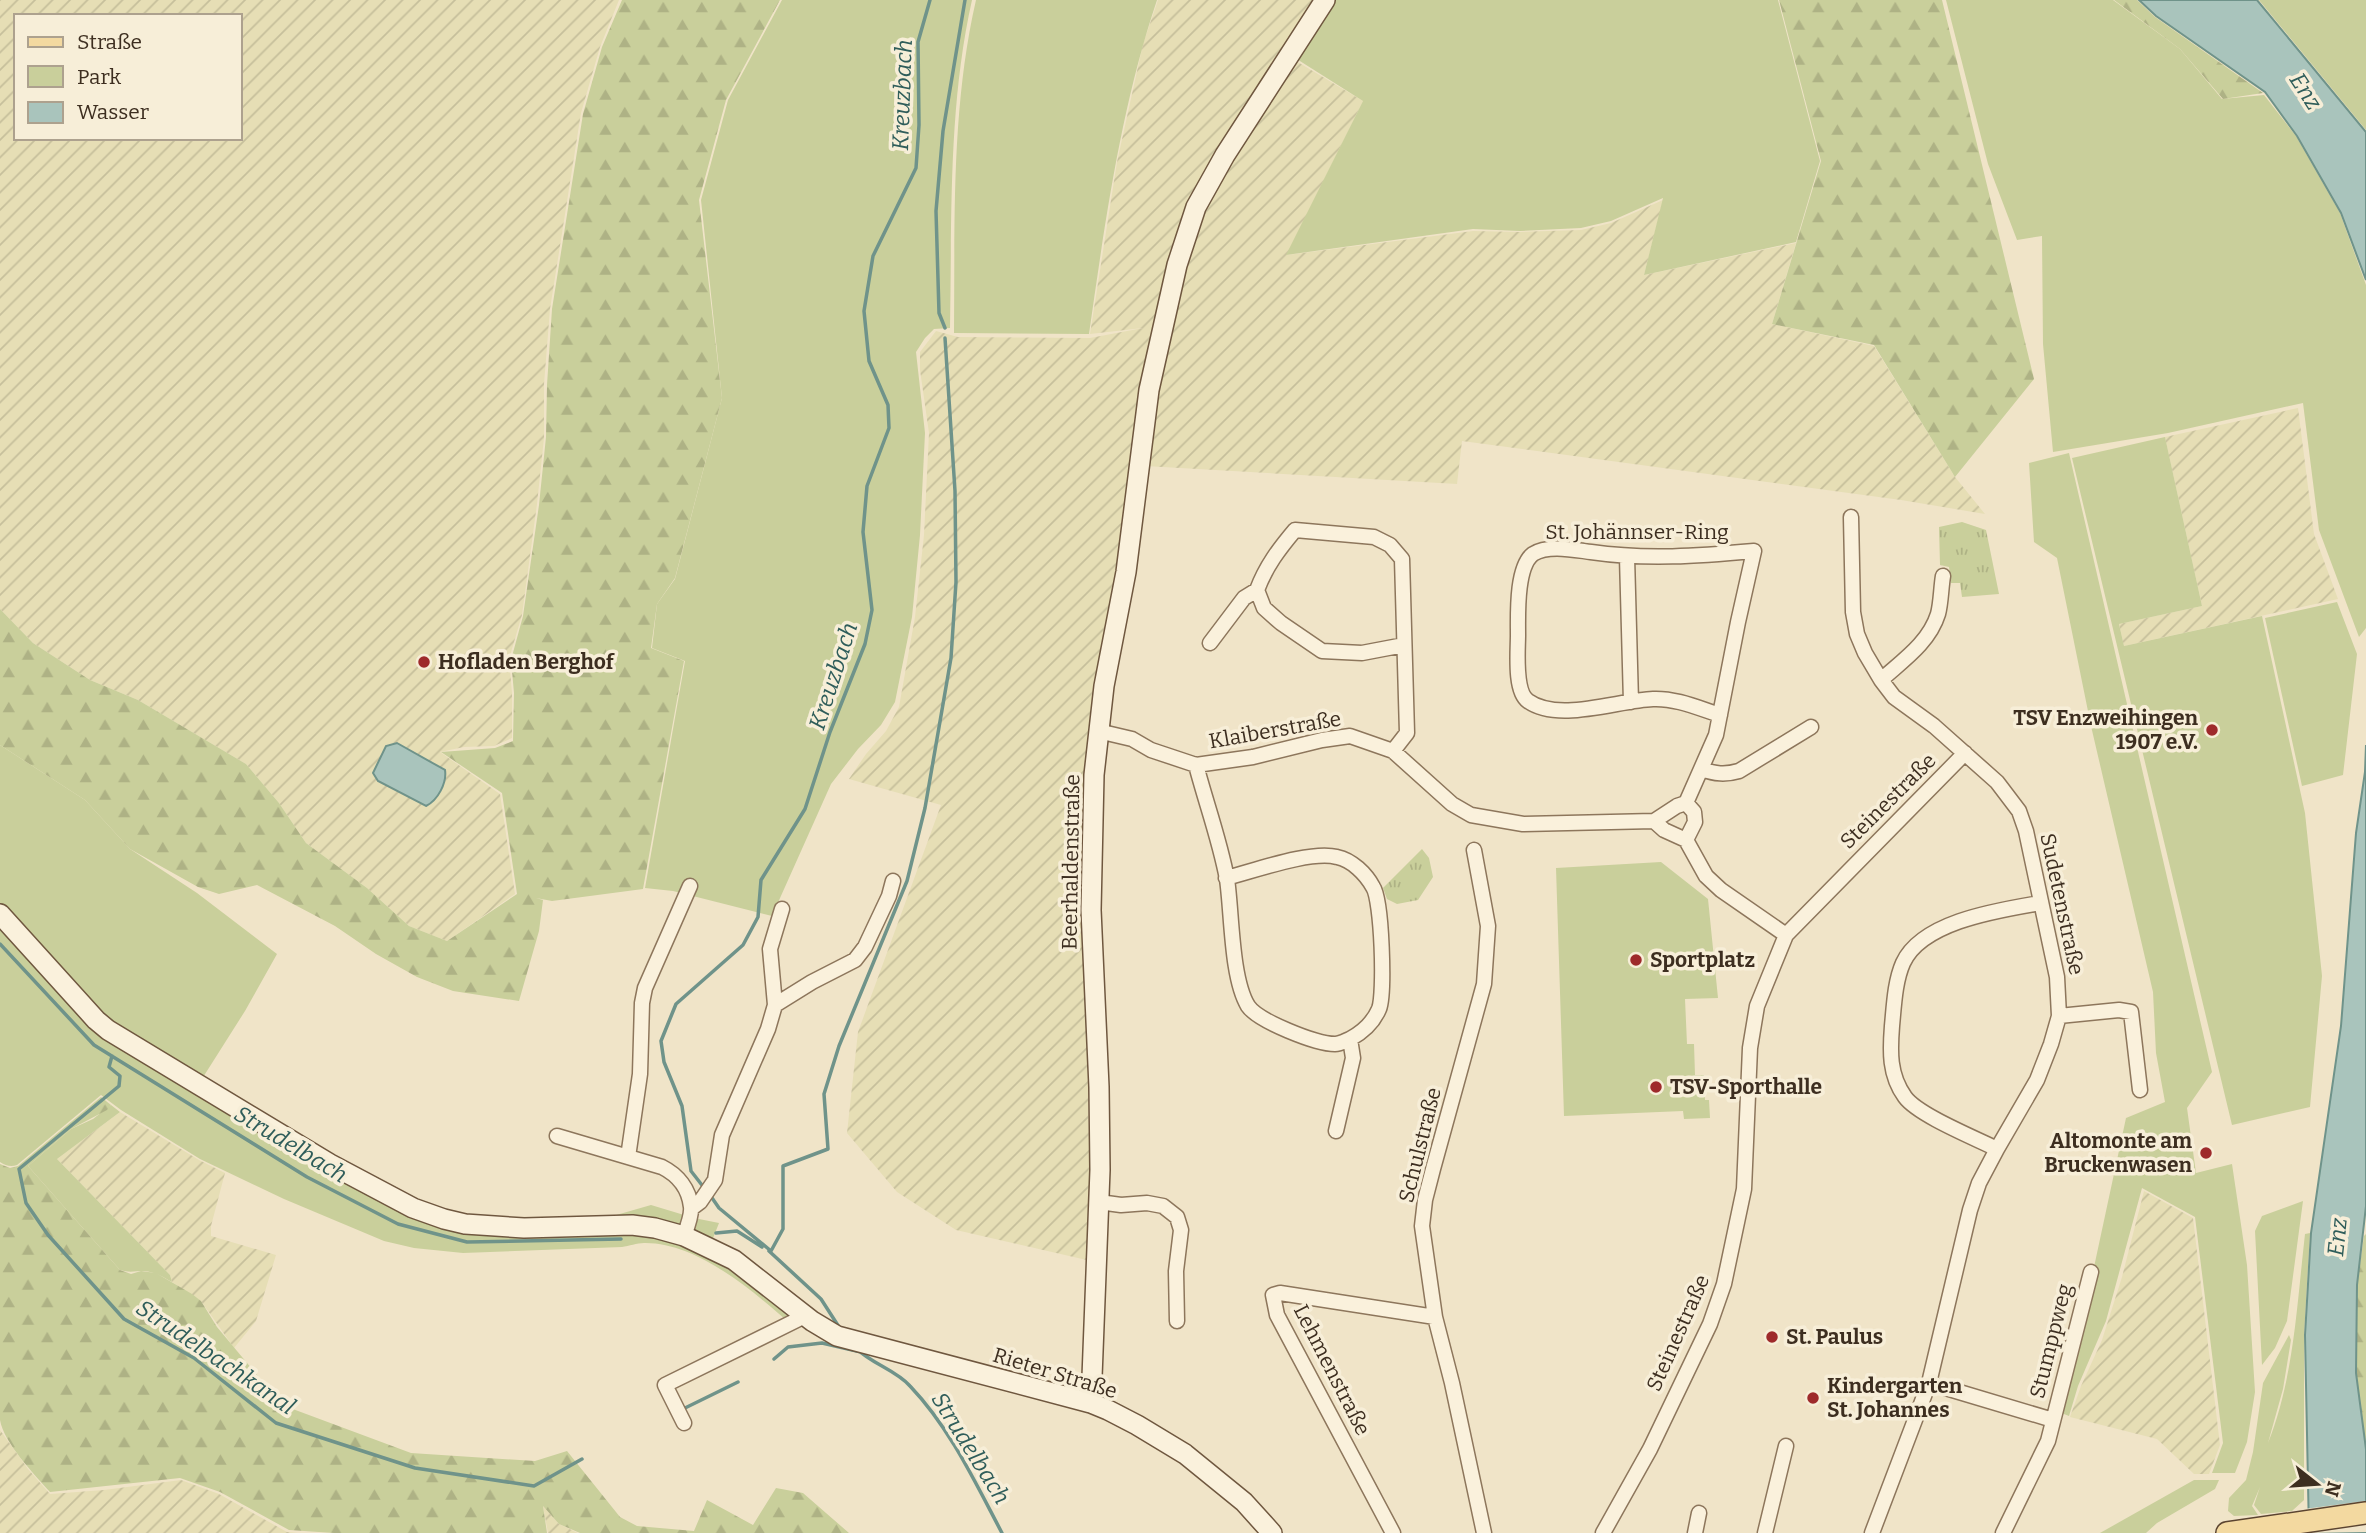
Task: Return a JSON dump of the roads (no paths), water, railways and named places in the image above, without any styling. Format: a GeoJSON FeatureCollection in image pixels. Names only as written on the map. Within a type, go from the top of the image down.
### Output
{"type":"FeatureCollection","features":[{"type":"Feature","properties":{"kind":"main road"},"geometry":{"type":"LineString","coordinates":[[2227,1533],[2366,1513]]}},
{"type":"Feature","properties":{"kind":"street","name":"Beerhaldenstraße"},"geometry":{"type":"LineString","coordinates":[[1091,1403],[1099,1202],[1100,1087],[1091,910],[1094,775],[1104,686],[1126,572],[1144,422],[1162,326],[1191,218],[1205,187],[1325,0]]}},
{"type":"Feature","properties":{"kind":"street","name":"Sudetenstraße"},"geometry":{"type":"LineString","coordinates":[[1850,517],[1853,612],[1857,634],[1865,653],[1894,697],[1997,782],[2019,811],[2026,831],[2057,977],[2059,1016],[2037,1080],[1979,1183],[1970,1210],[1929,1383],[1872,1533]]}},
{"type":"Feature","properties":{"kind":"street"},"geometry":{"type":"LineString","coordinates":[[1393,751],[1407,733],[1402,559],[1390,545],[1374,537],[1295,530],[1276,552],[1262,575],[1257,590],[1264,608],[1280,623],[1322,651],[1362,653],[1404,645]]}},
{"type":"Feature","properties":{"kind":"street","name":"St. Johännser-Ring"},"geometry":{"type":"LineString","coordinates":[[1686,803],[1716,735],[1754,551],[1688,557],[1627,557],[1571,549],[1544,550],[1534,554],[1526,562],[1517,600],[1518,668],[1520,688],[1526,701],[1542,708],[1578,709],[1653,699],[1673,700],[1720,715]]}},
{"type":"Feature","properties":{"kind":"street"},"geometry":{"type":"LineString","coordinates":[[1627,557],[1631,702]]}},
{"type":"Feature","properties":{"kind":"street"},"geometry":{"type":"LineString","coordinates":[[1881,680],[1917,648],[1931,629],[1938,613],[1943,576]]}},
{"type":"Feature","properties":{"kind":"street"},"geometry":{"type":"LineString","coordinates":[[1210,643],[1244,598],[1257,590]]}},
{"type":"Feature","properties":{"kind":"street"},"geometry":{"type":"LineString","coordinates":[[1702,769],[1728,775],[1739,771],[1811,727]]}},
{"type":"Feature","properties":{"kind":"street","name":"Klaiberstraße"},"geometry":{"type":"LineString","coordinates":[[1098,731],[1132,739],[1151,750],[1196,765],[1253,757],[1321,740],[1350,736],[1393,751],[1452,804],[1471,815],[1524,824],[1654,821]]}},
{"type":"Feature","properties":{"kind":"street","name":"Steinestraße"},"geometry":{"type":"LineString","coordinates":[[1603,1533],[1650,1449],[1710,1324],[1724,1284],[1744,1189],[1750,1048],[1755,1016],[1786,934],[1965,753]]}},
{"type":"Feature","properties":{"kind":"street"},"geometry":{"type":"LineString","coordinates":[[1196,765],[1226,878],[1240,985],[1247,1004],[1255,1015],[1273,1024],[1325,1043],[1338,1044],[1362,1032],[1374,1020],[1382,991],[1378,903],[1374,888],[1360,870],[1337,857],[1308,857],[1226,878]]}},
{"type":"Feature","properties":{"kind":"street"},"geometry":{"type":"LineString","coordinates":[[1686,840],[1695,822],[1694,812],[1686,803],[1670,809],[1654,821],[1664,830],[1686,840],[1706,876],[1721,890],[1786,934]]}},
{"type":"Feature","properties":{"kind":"street","name":"Schulstraße"},"geometry":{"type":"LineString","coordinates":[[1474,850],[1489,926],[1483,984],[1425,1200],[1422,1226],[1435,1318],[1452,1383],[1484,1533]]}},
{"type":"Feature","properties":{"kind":"street"},"geometry":{"type":"LineString","coordinates":[[775,1005],[855,960],[865,947],[893,881]]}},
{"type":"Feature","properties":{"kind":"street"},"geometry":{"type":"LineString","coordinates":[[628,1157],[640,1074],[642,1003],[645,988],[690,886]]}},
{"type":"Feature","properties":{"kind":"street"},"geometry":{"type":"LineString","coordinates":[[1997,1149],[1927,1114],[1905,1098],[1892,1071],[1890,1052],[1899,976],[1910,953],[1934,933],[1985,913],[2040,903]]}},
{"type":"Feature","properties":{"kind":"street"},"geometry":{"type":"LineString","coordinates":[[684,1236],[696,1205],[715,1180],[722,1135],[768,1029],[775,1005],[770,949],[782,909]]}},
{"type":"Feature","properties":{"kind":"street","name":"Rieter Straße"},"geometry":{"type":"LineString","coordinates":[[0,914],[108,1030],[330,1164],[413,1208],[444,1219],[473,1225],[554,1228],[632,1225],[684,1236],[715,1249],[734,1261],[831,1333],[860,1344],[1091,1403],[1138,1425],[1185,1454],[1244,1502],[1272,1533]]}},
{"type":"Feature","properties":{"kind":"street"},"geometry":{"type":"LineString","coordinates":[[2059,1016],[2119,1010],[2131,1012],[2140,1090]]}},
{"type":"Feature","properties":{"kind":"street"},"geometry":{"type":"LineString","coordinates":[[1336,1131],[1353,1058],[1350,1039]]}},
{"type":"Feature","properties":{"kind":"street"},"geometry":{"type":"LineString","coordinates":[[557,1136],[674,1173],[696,1205]]}},
{"type":"Feature","properties":{"kind":"street"},"geometry":{"type":"LineString","coordinates":[[1099,1202],[1163,1206],[1178,1217],[1181,1230],[1176,1271],[1177,1321]]}},
{"type":"Feature","properties":{"kind":"street","name":"Stumppweg"},"geometry":{"type":"LineString","coordinates":[[2003,1533],[2048,1441],[2091,1272]]}},
{"type":"Feature","properties":{"kind":"street","name":"Lehmenstraße"},"geometry":{"type":"LineString","coordinates":[[1393,1533],[1277,1315],[1273,1295],[1280,1293],[1435,1318]]}},
{"type":"Feature","properties":{"kind":"street"},"geometry":{"type":"LineString","coordinates":[[679,1414],[665,1385],[805,1316]]}},
{"type":"Feature","properties":{"kind":"street"},"geometry":{"type":"LineString","coordinates":[[1929,1383],[2053,1420]]}},
{"type":"Feature","properties":{"kind":"street"},"geometry":{"type":"LineString","coordinates":[[1765,1533],[1786,1446]]}},
{"type":"Feature","properties":{"kind":"street"},"geometry":{"type":"LineString","coordinates":[[1695,1533],[1699,1513]]}},
{"type":"Feature","properties":{"kind":"water","name":"Enz"},"geometry":{"type":"Polygon","coordinates":[[[2139,0],[2257,0],[2366,132],[2366,280],[2341,213],[2297,136],[2265,92],[2156,16],[2139,0]]]}},
{"type":"Feature","properties":{"kind":"water"},"geometry":{"type":"Polygon","coordinates":[[[397,743],[445,770],[441,791],[426,806],[378,781],[373,773],[386,746],[397,743]]]}},
{"type":"Feature","properties":{"kind":"water","name":"Enz"},"geometry":{"type":"Polygon","coordinates":[[[2366,745],[2366,1206],[2357,1285],[2356,1373],[2366,1449],[2366,1533],[2309,1533],[2305,1335],[2311,1233],[2341,1026],[2356,833],[2366,745]]]}},
{"type":"Feature","properties":{"kind":"waterway","name":"Kreuzbach"},"geometry":{"type":"LineString","coordinates":[[705,1189],[691,1171],[682,1106],[664,1062],[661,1041],[676,1004],[743,945],[758,917],[761,880],[805,809],[830,732],[865,644],[872,610],[863,532],[867,486],[889,428],[888,405],[869,361],[864,311],[873,256],[916,168],[919,125],[918,42],[930,0]]}},
{"type":"Feature","properties":{"kind":"waterway"},"geometry":{"type":"LineString","coordinates":[[945,328],[939,313],[936,211],[943,131],[965,0]]}},
{"type":"Feature","properties":{"kind":"waterway"},"geometry":{"type":"LineString","coordinates":[[710,1195],[719,1208],[771,1251],[783,1229],[783,1166],[828,1149],[824,1094],[839,1046],[907,881],[925,808],[951,658],[956,582],[955,491],[945,338]]}},
{"type":"Feature","properties":{"kind":"waterway","name":"Strudelbach"},"geometry":{"type":"LineString","coordinates":[[0,944],[94,1045],[307,1177],[398,1224],[467,1242],[621,1239]]}},
{"type":"Feature","properties":{"kind":"waterway","name":"Strudelbachkanal"},"geometry":{"type":"LineString","coordinates":[[112,1056],[109,1067],[120,1076],[119,1086],[19,1169],[26,1203],[48,1235],[124,1319],[194,1358],[276,1423],[415,1468],[534,1486],[582,1459]]}},
{"type":"Feature","properties":{"kind":"waterway","name":"Strudelbach"},"geometry":{"type":"LineString","coordinates":[[716,1233],[737,1231],[762,1247]]}},
{"type":"Feature","properties":{"kind":"waterway","name":"Strudelbach"},"geometry":{"type":"LineString","coordinates":[[769,1251],[821,1299],[839,1327]]}},
{"type":"Feature","properties":{"kind":"waterway","name":"Strudelbachkanal"},"geometry":{"type":"LineString","coordinates":[[774,1359],[788,1347],[822,1343],[861,1352]]}},
{"type":"Feature","properties":{"kind":"waterway","name":"Strudelbach"},"geometry":{"type":"LineString","coordinates":[[857,1349],[904,1380],[924,1402],[961,1456],[1002,1533]]}},
{"type":"Feature","properties":{"kind":"waterway","name":"Strudelbachkanal"},"geometry":{"type":"LineString","coordinates":[[685,1408],[738,1382]]}},
{"type":"Feature","properties":{"kind":"place","name":"Hofladen Berghof"},"geometry":{"type":"Point","coordinates":[424,662]}},
{"type":"Feature","properties":{"kind":"place","name":"TSV Enzweihingen 1907 e.V."},"geometry":{"type":"Point","coordinates":[2212,730]}},
{"type":"Feature","properties":{"kind":"place","name":"Sportplatz"},"geometry":{"type":"Point","coordinates":[1636,960]}},
{"type":"Feature","properties":{"kind":"place","name":"TSV-Sporthalle"},"geometry":{"type":"Point","coordinates":[1656,1087]}},
{"type":"Feature","properties":{"kind":"place","name":"Altomonte am Bruckenwasen"},"geometry":{"type":"Point","coordinates":[2206,1153]}},
{"type":"Feature","properties":{"kind":"place","name":"St. Paulus"},"geometry":{"type":"Point","coordinates":[1772,1337]}},
{"type":"Feature","properties":{"kind":"place","name":"Kindergarten St. Johannes"},"geometry":{"type":"Point","coordinates":[1813,1398]}}]}
